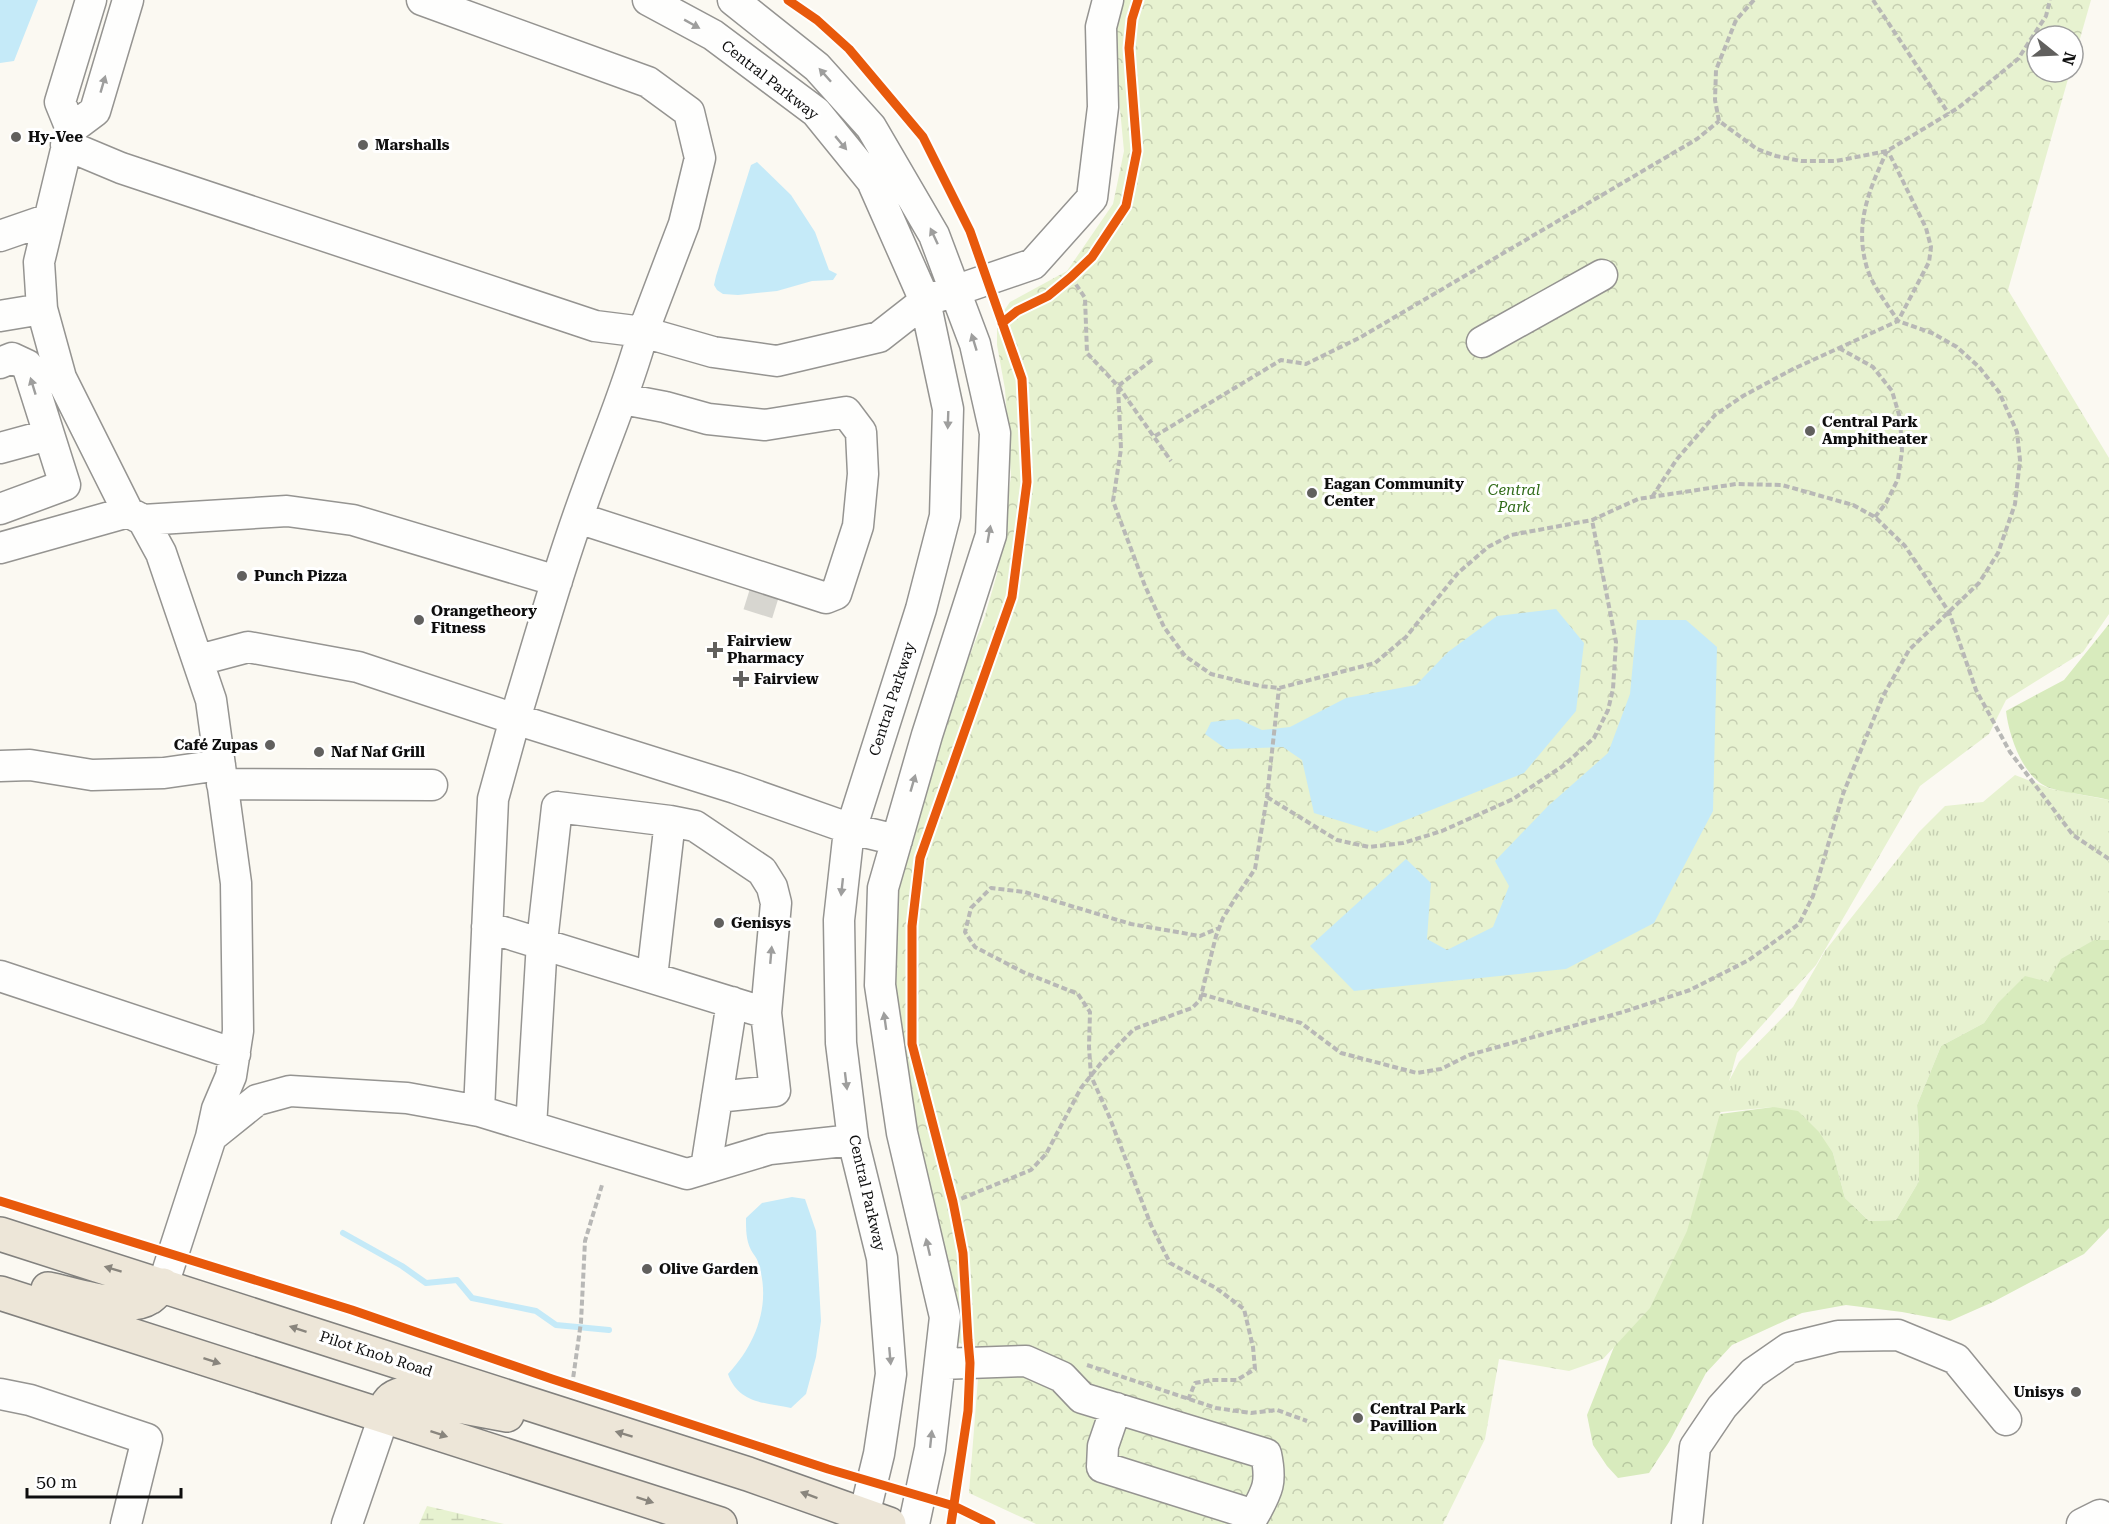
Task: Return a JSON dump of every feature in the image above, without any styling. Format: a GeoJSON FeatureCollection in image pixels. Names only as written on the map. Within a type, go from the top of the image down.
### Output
{"type":"FeatureCollection","features":[{"type":"Feature","properties":{"kind":"main road","name":"Pilot Knob Road"},"geometry":{"type":"LineString","coordinates":[[0,1234],[748,1474],[871,1521]]}},
{"type":"Feature","properties":{"kind":"main road"},"geometry":{"type":"LineString","coordinates":[[0,1276],[31,1286],[118,1304],[133,1304],[149,1298],[163,1285]]}},
{"type":"Feature","properties":{"kind":"main road"},"geometry":{"type":"LineString","coordinates":[[0,1293],[720,1524]]}},
{"type":"Feature","properties":{"kind":"main road","name":"Pilot Knob Road"},"geometry":{"type":"LineString","coordinates":[[384,1416],[387,1403],[399,1395],[512,1416],[589,1423]]}},
{"type":"Feature","properties":{"kind":"street"},"geometry":{"type":"LineString","coordinates":[[91,0],[60,102],[68,137],[39,262],[42,309],[61,378],[135,516],[161,554],[198,660],[211,700],[236,883],[238,1031],[235,1054],[231,1076],[217,1109],[211,1137],[163,1285]]}},
{"type":"Feature","properties":{"kind":"street"},"geometry":{"type":"LineString","coordinates":[[68,137],[95,111],[128,0]]}},
{"type":"Feature","properties":{"kind":"street"},"geometry":{"type":"LineString","coordinates":[[422,0],[648,82],[689,112],[700,158],[684,224],[643,332],[623,399],[590,484],[557,581],[514,719],[493,799],[479,1111]]}},
{"type":"Feature","properties":{"kind":"street","name":"Central Parkway"},"geometry":{"type":"LineString","coordinates":[[648,0],[712,35],[816,112],[873,181],[925,301],[948,409],[945,516],[921,609],[850,829],[839,920],[841,1043],[853,1140],[882,1258],[891,1374],[871,1521]]}},
{"type":"Feature","properties":{"kind":"street"},"geometry":{"type":"LineString","coordinates":[[733,0],[817,67],[872,127],[934,235],[975,344],[995,433],[991,535],[927,735],[883,888],[880,986],[902,1133],[945,1317],[930,1449],[922,1497],[914,1524]]}},
{"type":"Feature","properties":{"kind":"street"},"geometry":{"type":"LineString","coordinates":[[68,137],[122,168],[596,326],[643,332],[713,352],[777,361],[879,337],[925,301],[1033,264],[1092,198],[1103,107],[1101,27],[1108,0]]}},
{"type":"Feature","properties":{"kind":"street"},"geometry":{"type":"LineString","coordinates":[[0,236],[49,219]]}},
{"type":"Feature","properties":{"kind":"street"},"geometry":{"type":"LineString","coordinates":[[1482,342],[1602,275]]}},
{"type":"Feature","properties":{"kind":"street"},"geometry":{"type":"LineString","coordinates":[[0,315],[42,309]]}},
{"type":"Feature","properties":{"kind":"street"},"geometry":{"type":"LineString","coordinates":[[0,363],[12,358],[27,365],[65,485],[0,509]]}},
{"type":"Feature","properties":{"kind":"street"},"geometry":{"type":"LineString","coordinates":[[578,518],[731,567],[790,597],[826,598],[836,594],[858,526],[863,474],[861,432],[846,412],[765,425],[708,419],[665,407],[623,399]]}},
{"type":"Feature","properties":{"kind":"street"},"geometry":{"type":"LineString","coordinates":[[0,448],[48,435]]}},
{"type":"Feature","properties":{"kind":"street"},"geometry":{"type":"LineString","coordinates":[[0,548],[135,516],[287,511],[343,519],[557,581]]}},
{"type":"Feature","properties":{"kind":"street"},"geometry":{"type":"LineString","coordinates":[[731,567],[736,588],[748,595]]}},
{"type":"Feature","properties":{"kind":"street"},"geometry":{"type":"LineString","coordinates":[[198,660],[248,647],[358,667],[514,719],[735,788],[850,829],[897,840]]}},
{"type":"Feature","properties":{"kind":"street"},"geometry":{"type":"LineString","coordinates":[[0,766],[30,765],[92,776],[164,773],[432,785]]}},
{"type":"Feature","properties":{"kind":"street"},"geometry":{"type":"LineString","coordinates":[[531,1127],[542,942],[557,807],[695,826],[762,871],[772,887],[776,903],[766,1013],[776,1091],[717,1097]]}},
{"type":"Feature","properties":{"kind":"street"},"geometry":{"type":"LineString","coordinates":[[652,977],[670,821]]}},
{"type":"Feature","properties":{"kind":"street"},"geometry":{"type":"LineString","coordinates":[[487,927],[542,942],[766,1013]]}},
{"type":"Feature","properties":{"kind":"street"},"geometry":{"type":"LineString","coordinates":[[0,976],[235,1054]]}},
{"type":"Feature","properties":{"kind":"street"},"geometry":{"type":"LineString","coordinates":[[706,1168],[732,1002]]}},
{"type":"Feature","properties":{"kind":"street"},"geometry":{"type":"LineString","coordinates":[[211,1137],[257,1100],[291,1091],[407,1098],[479,1111],[687,1174],[770,1149],[853,1140]]}},
{"type":"Feature","properties":{"kind":"street"},"geometry":{"type":"LineString","coordinates":[[1687,1524],[1695,1447],[1722,1407],[1753,1373],[1789,1348],[1838,1336],[1898,1335],[1956,1359],[2006,1420]]}},
{"type":"Feature","properties":{"kind":"street"},"geometry":{"type":"LineString","coordinates":[[940,1364],[1026,1360],[1062,1377],[1082,1398],[1116,1408],[1266,1454],[1270,1476],[1262,1501],[1254,1515],[1102,1467],[1103,1446],[1116,1408]]}},
{"type":"Feature","properties":{"kind":"street"},"geometry":{"type":"LineString","coordinates":[[0,1394],[30,1400],[147,1439],[126,1524]]}},
{"type":"Feature","properties":{"kind":"street"},"geometry":{"type":"LineString","coordinates":[[347,1524],[384,1416]]}},
{"type":"Feature","properties":{"kind":"street"},"geometry":{"type":"LineString","coordinates":[[2082,1524],[2100,1515],[2105,1524]]}},
{"type":"Feature","properties":{"kind":"path"},"geometry":{"type":"LineString","coordinates":[[1754,0],[1736,20],[1716,70],[1715,100],[1719,121],[1757,149],[1801,161],[1836,161],[1887,151],[1948,114],[2018,59],[2046,16],[2050,0]]}},
{"type":"Feature","properties":{"kind":"path"},"geometry":{"type":"LineString","coordinates":[[1873,0],[1948,114]]}},
{"type":"Feature","properties":{"kind":"path"},"geometry":{"type":"LineString","coordinates":[[1155,436],[1281,360],[1306,364],[1361,337],[1697,140],[1719,121]]}},
{"type":"Feature","properties":{"kind":"path"},"geometry":{"type":"LineString","coordinates":[[1201,994],[1301,1023],[1341,1053],[1417,1073],[1441,1069],[1469,1055],[1623,1012],[1690,990],[1749,960],[1799,924],[1813,896],[1843,794],[1883,696],[1909,650],[1979,583],[1998,554],[2015,504],[2020,460],[2017,432],[1999,392],[1979,367],[1957,347],[1932,333],[1898,321],[1867,269],[1862,235],[1863,214],[1870,188],[1887,151]]}},
{"type":"Feature","properties":{"kind":"path"},"geometry":{"type":"LineString","coordinates":[[1652,496],[1677,459],[1715,415],[1743,396],[1839,347],[1898,321],[1929,262],[1930,247],[1926,228],[1887,151]]}},
{"type":"Feature","properties":{"kind":"path"},"geometry":{"type":"LineString","coordinates":[[1071,277],[1084,298],[1087,353],[1118,386],[1171,461]]}},
{"type":"Feature","properties":{"kind":"path"},"geometry":{"type":"LineString","coordinates":[[1839,347],[1873,367],[1892,391],[1900,418],[1902,451],[1898,479],[1886,503],[1875,517]]}},
{"type":"Feature","properties":{"kind":"path"},"geometry":{"type":"LineString","coordinates":[[1118,386],[1152,360]]}},
{"type":"Feature","properties":{"kind":"path"},"geometry":{"type":"LineString","coordinates":[[1118,386],[1122,449],[1113,501],[1145,586],[1164,627],[1185,656],[1211,674],[1260,686],[1279,688],[1375,663],[1407,637],[1458,573],[1488,547],[1511,535],[1593,520],[1638,499],[1652,496],[1736,484],[1782,485],[1853,505],[1875,517],[1905,546],[1949,612],[1976,690],[2010,752],[2073,835],[2109,859]]}},
{"type":"Feature","properties":{"kind":"path"},"geometry":{"type":"LineString","coordinates":[[1267,796],[1337,840],[1369,847],[1403,843],[1443,831],[1513,799],[1563,766],[1594,738],[1608,710],[1613,689],[1616,642],[1593,520]]}},
{"type":"Feature","properties":{"kind":"path"},"geometry":{"type":"LineString","coordinates":[[953,1202],[1031,1170],[1046,1154],[1081,1088],[1134,1029],[1192,1008],[1200,1000],[1219,928],[1255,869],[1267,796],[1279,688]]}},
{"type":"Feature","properties":{"kind":"path"},"geometry":{"type":"LineString","coordinates":[[1188,1400],[1195,1383],[1210,1380],[1237,1380],[1254,1369],[1253,1347],[1244,1309],[1216,1288],[1170,1263],[1151,1225],[1091,1076],[1090,1012],[1078,994],[1023,972],[975,947],[965,932],[971,908],[991,888],[1025,891],[1131,924],[1200,936],[1219,928]]}},
{"type":"Feature","properties":{"kind":"path"},"geometry":{"type":"LineString","coordinates":[[572,1386],[581,1322],[585,1241],[602,1185]]}},
{"type":"Feature","properties":{"kind":"path"},"geometry":{"type":"LineString","coordinates":[[950,1190],[955,1212]]}},
{"type":"Feature","properties":{"kind":"path"},"geometry":{"type":"LineString","coordinates":[[1081,1363],[1216,1408],[1251,1413],[1277,1410],[1307,1421]]}},
{"type":"Feature","properties":{"kind":"path"},"geometry":{"type":"LineString","coordinates":[[562,1383],[584,1390]]}},
{"type":"Feature","properties":{"kind":"green space","name":"Central Park"},"geometry":{"type":"Polygon","coordinates":[[[1122,0],[2091,0],[2084,24],[2025,24],[2025,84],[2067,84],[2008,290],[2109,458],[2109,614],[2083,652],[2006,700],[1989,734],[1920,786],[1816,965],[1737,1053],[1687,1231],[1650,1308],[1603,1359],[1569,1371],[1499,1359],[1485,1439],[1443,1524],[1036,1524],[969,1493],[980,1353],[956,1341],[922,1157],[896,1038],[892,946],[904,851],[942,726],[984,619],[997,574],[1011,476],[1005,389],[997,345],[997,321],[1010,302],[1067,271],[1113,204],[1124,151],[1116,68],[1116,17],[1122,0]]]}},
{"type":"Feature","properties":{"kind":"green space"},"geometry":{"type":"Polygon","coordinates":[[[2109,624],[2109,800],[2053,789],[2034,778],[2020,757],[2006,711],[2064,680],[2109,624]]]}},
{"type":"Feature","properties":{"kind":"green space"},"geometry":{"type":"Polygon","coordinates":[[[2015,775],[2051,789],[2109,800],[2109,940],[2094,940],[2048,982],[1997,1004],[1984,1023],[1941,1046],[1917,1105],[1919,1181],[1896,1220],[1869,1221],[1845,1198],[1833,1153],[1773,1107],[1712,1113],[1739,1062],[1793,1007],[1825,951],[1919,832],[1945,806],[1983,802],[2015,775]]]}},
{"type":"Feature","properties":{"kind":"green space"},"geometry":{"type":"Polygon","coordinates":[[[2094,940],[2109,940],[2109,1228],[2084,1254],[1993,1302],[1950,1321],[1846,1305],[1802,1313],[1732,1345],[1706,1373],[1669,1442],[1649,1473],[1618,1478],[1593,1445],[1587,1415],[1627,1314],[1704,1144],[1720,1114],[1773,1107],[1798,1111],[1819,1132],[1833,1153],[1845,1198],[1869,1221],[1896,1220],[1919,1181],[1917,1105],[1941,1046],[1984,1023],[1997,1004],[2025,976],[2048,982],[2061,959],[2094,940]]]}},
{"type":"Feature","properties":{"kind":"green space"},"geometry":{"type":"Polygon","coordinates":[[[427,1506],[504,1524],[419,1524],[427,1506]]]}},
{"type":"Feature","properties":{"kind":"water"},"geometry":{"type":"Polygon","coordinates":[[[0,0],[38,0],[14,61],[0,63],[0,0]]]}},
{"type":"Feature","properties":{"kind":"water"},"geometry":{"type":"Polygon","coordinates":[[[757,162],[791,195],[815,232],[829,270],[837,274],[833,280],[812,281],[777,291],[738,295],[723,294],[717,290],[714,285],[716,276],[751,165],[757,162]]]}},
{"type":"Feature","properties":{"kind":"water"},"geometry":{"type":"Polygon","coordinates":[[[1556,609],[1584,643],[1576,711],[1524,773],[1376,832],[1314,813],[1302,760],[1283,747],[1226,749],[1205,734],[1211,722],[1238,719],[1262,730],[1290,727],[1346,698],[1416,685],[1448,652],[1497,616],[1556,609]]]}},
{"type":"Feature","properties":{"kind":"water"},"geometry":{"type":"Polygon","coordinates":[[[1637,620],[1686,620],[1717,647],[1713,811],[1654,923],[1566,969],[1354,991],[1310,946],[1406,859],[1431,883],[1427,939],[1447,950],[1493,927],[1509,886],[1495,861],[1548,806],[1608,753],[1630,694],[1637,620]]]}},
{"type":"Feature","properties":{"kind":"water"},"geometry":{"type":"Polygon","coordinates":[[[792,1197],[805,1199],[816,1231],[821,1321],[816,1357],[806,1394],[791,1408],[762,1403],[745,1396],[738,1391],[728,1374],[746,1350],[759,1322],[762,1308],[762,1278],[757,1260],[748,1242],[746,1218],[762,1203],[792,1197]]]}},
{"type":"Feature","properties":{"kind":"waterway"},"geometry":{"type":"LineString","coordinates":[[343,1233],[402,1266],[426,1283],[457,1280],[472,1298],[536,1311],[556,1325],[609,1330]]}},
{"type":"Feature","properties":{"kind":"tunnel"},"geometry":{"type":"LineString","coordinates":[[748,595],[777,604]]}},
{"type":"Feature","properties":{"kind":"cycle path"},"geometry":{"type":"LineString","coordinates":[[788,0],[817,20],[849,49],[923,137],[970,231],[1022,379],[1027,482],[1012,597],[920,858],[912,926],[912,1044],[953,1202],[963,1253],[970,1363],[968,1411],[951,1524]]}},
{"type":"Feature","properties":{"kind":"cycle path"},"geometry":{"type":"LineString","coordinates":[[1002,323],[1017,311],[1048,296],[1071,277],[1092,257],[1126,206],[1137,151],[1129,48],[1132,19],[1138,0]]}},
{"type":"Feature","properties":{"kind":"cycle path"},"geometry":{"type":"LineString","coordinates":[[0,1201],[352,1310],[552,1379],[828,1469],[954,1506],[991,1524]]}},
{"type":"Feature","properties":{"kind":"place","name":"Hy-Vee"},"geometry":{"type":"Point","coordinates":[16,137]}},
{"type":"Feature","properties":{"kind":"place","name":"Marshalls"},"geometry":{"type":"Point","coordinates":[363,145]}},
{"type":"Feature","properties":{"kind":"place","name":"Central Park Amphitheater"},"geometry":{"type":"Point","coordinates":[1810,431]}},
{"type":"Feature","properties":{"kind":"place","name":"Eagan Community Center"},"geometry":{"type":"Point","coordinates":[1312,493]}},
{"type":"Feature","properties":{"kind":"place","name":"Punch Pizza"},"geometry":{"type":"Point","coordinates":[242,576]}},
{"type":"Feature","properties":{"kind":"place","name":"Orangetheory Fitness"},"geometry":{"type":"Point","coordinates":[419,620]}},
{"type":"Feature","properties":{"kind":"place","name":"Fairview Pharmacy"},"geometry":{"type":"Point","coordinates":[715,650]}},
{"type":"Feature","properties":{"kind":"place","name":"Fairview"},"geometry":{"type":"Point","coordinates":[741,679]}},
{"type":"Feature","properties":{"kind":"place","name":"Café Zupas"},"geometry":{"type":"Point","coordinates":[270,745]}},
{"type":"Feature","properties":{"kind":"place","name":"Naf Naf Grill"},"geometry":{"type":"Point","coordinates":[319,752]}},
{"type":"Feature","properties":{"kind":"place","name":"Genisys"},"geometry":{"type":"Point","coordinates":[719,923]}},
{"type":"Feature","properties":{"kind":"place","name":"Olive Garden"},"geometry":{"type":"Point","coordinates":[647,1269]}},
{"type":"Feature","properties":{"kind":"place","name":"Unisys"},"geometry":{"type":"Point","coordinates":[2076,1392]}},
{"type":"Feature","properties":{"kind":"place","name":"Central Park Pavillion"},"geometry":{"type":"Point","coordinates":[1358,1418]}}]}
